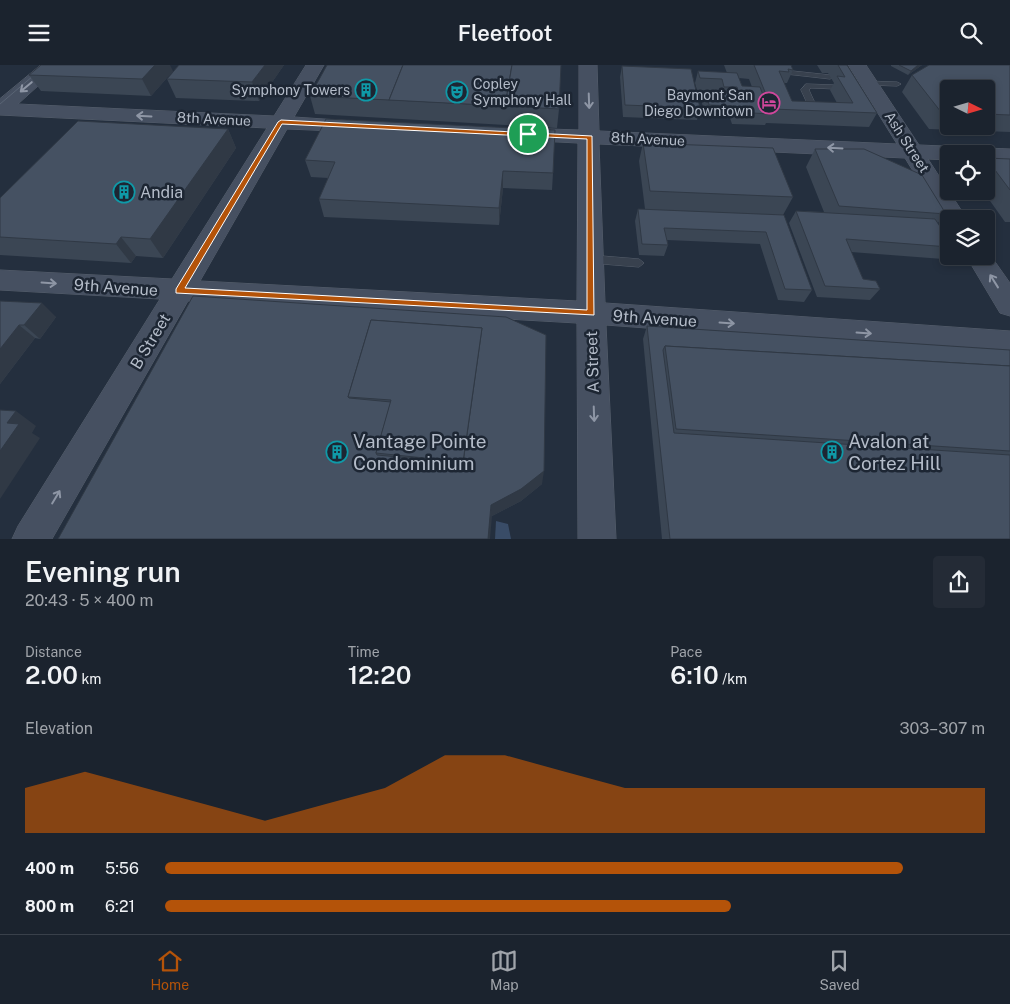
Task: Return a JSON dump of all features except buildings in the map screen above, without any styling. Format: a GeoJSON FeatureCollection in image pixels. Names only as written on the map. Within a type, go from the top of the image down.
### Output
{"type":"FeatureCollection","features":[{"type":"Feature","properties":{"kind":"street"},"geometry":{"type":"LineString","coordinates":[[0,109],[52,65]]}},
{"type":"Feature","properties":{"kind":"street","name":"B Street"},"geometry":{"type":"LineString","coordinates":[[31,539],[315,65]]}},
{"type":"Feature","properties":{"kind":"street","name":"A Street"},"geometry":{"type":"LineString","coordinates":[[588,65],[591,313],[597,539]]}},
{"type":"Feature","properties":{"kind":"street","name":"Ash Street"},"geometry":{"type":"LineString","coordinates":[[864,80],[913,151],[950,210]]}},
{"type":"Feature","properties":{"kind":"street","name":"8th Avenue"},"geometry":{"type":"LineString","coordinates":[[0,109],[285,115],[380,127]]}},
{"type":"Feature","properties":{"kind":"street","name":"8th Avenue"},"geometry":{"type":"LineString","coordinates":[[500,133],[940,152]]}},
{"type":"Feature","properties":{"kind":"street"},"geometry":{"type":"LineString","coordinates":[[995,155],[1010,156]]}},
{"type":"Feature","properties":{"kind":"street"},"geometry":{"type":"LineString","coordinates":[[985,265],[1010,305]]}},
{"type":"Feature","properties":{"kind":"street","name":"9th Avenue"},"geometry":{"type":"LineString","coordinates":[[0,280],[591,313],[1010,343]]}},
{"type":"Feature","properties":{"kind":"lane"},"geometry":{"type":"LineString","coordinates":[[776,71],[830,77]]}},
{"type":"Feature","properties":{"kind":"lane"},"geometry":{"type":"LineString","coordinates":[[814,76],[820,86]]}},
{"type":"Feature","properties":{"kind":"lane"},"geometry":{"type":"LineString","coordinates":[[864,80],[897,84]]}},
{"type":"Feature","properties":{"kind":"lane"},"geometry":{"type":"LineString","coordinates":[[811,103],[805,90],[809,86],[836,87]]}},
{"type":"Feature","properties":{"kind":"lane"},"geometry":{"type":"LineString","coordinates":[[590,259],[639,263]]}},
{"type":"Feature","properties":{"kind":"water"},"geometry":{"type":"Polygon","coordinates":[[[496,521],[508,524],[511,539],[495,539],[496,521]]]}},
{"type":"Feature","properties":{"kind":"tram line"},"geometry":{"type":"LineString","coordinates":[[0,104],[46,65]]}},
{"type":"Feature","properties":{"kind":"place","name":"Symphony Towers"},"geometry":{"type":"Point","coordinates":[366,90]}},
{"type":"Feature","properties":{"kind":"place","name":"Copley Symphony Hall"},"geometry":{"type":"Point","coordinates":[457,92]}},
{"type":"Feature","properties":{"kind":"place","name":"Baymont San Diego Downtown"},"geometry":{"type":"Point","coordinates":[769,103]}},
{"type":"Feature","properties":{"kind":"place","name":"Andia"},"geometry":{"type":"Point","coordinates":[124,192]}},
{"type":"Feature","properties":{"kind":"place","name":"Vantage Pointe Condominium"},"geometry":{"type":"Point","coordinates":[337,452]}},
{"type":"Feature","properties":{"kind":"place","name":"Avalon at Cortez Hill"},"geometry":{"type":"Point","coordinates":[832,452]}},
{"type":"Feature","properties":{"kind":"route"},"geometry":{"type":"LineString","coordinates":[[281,122],[528,134],[590,137],[591,313],[179,291],[281,122]]}}]}
